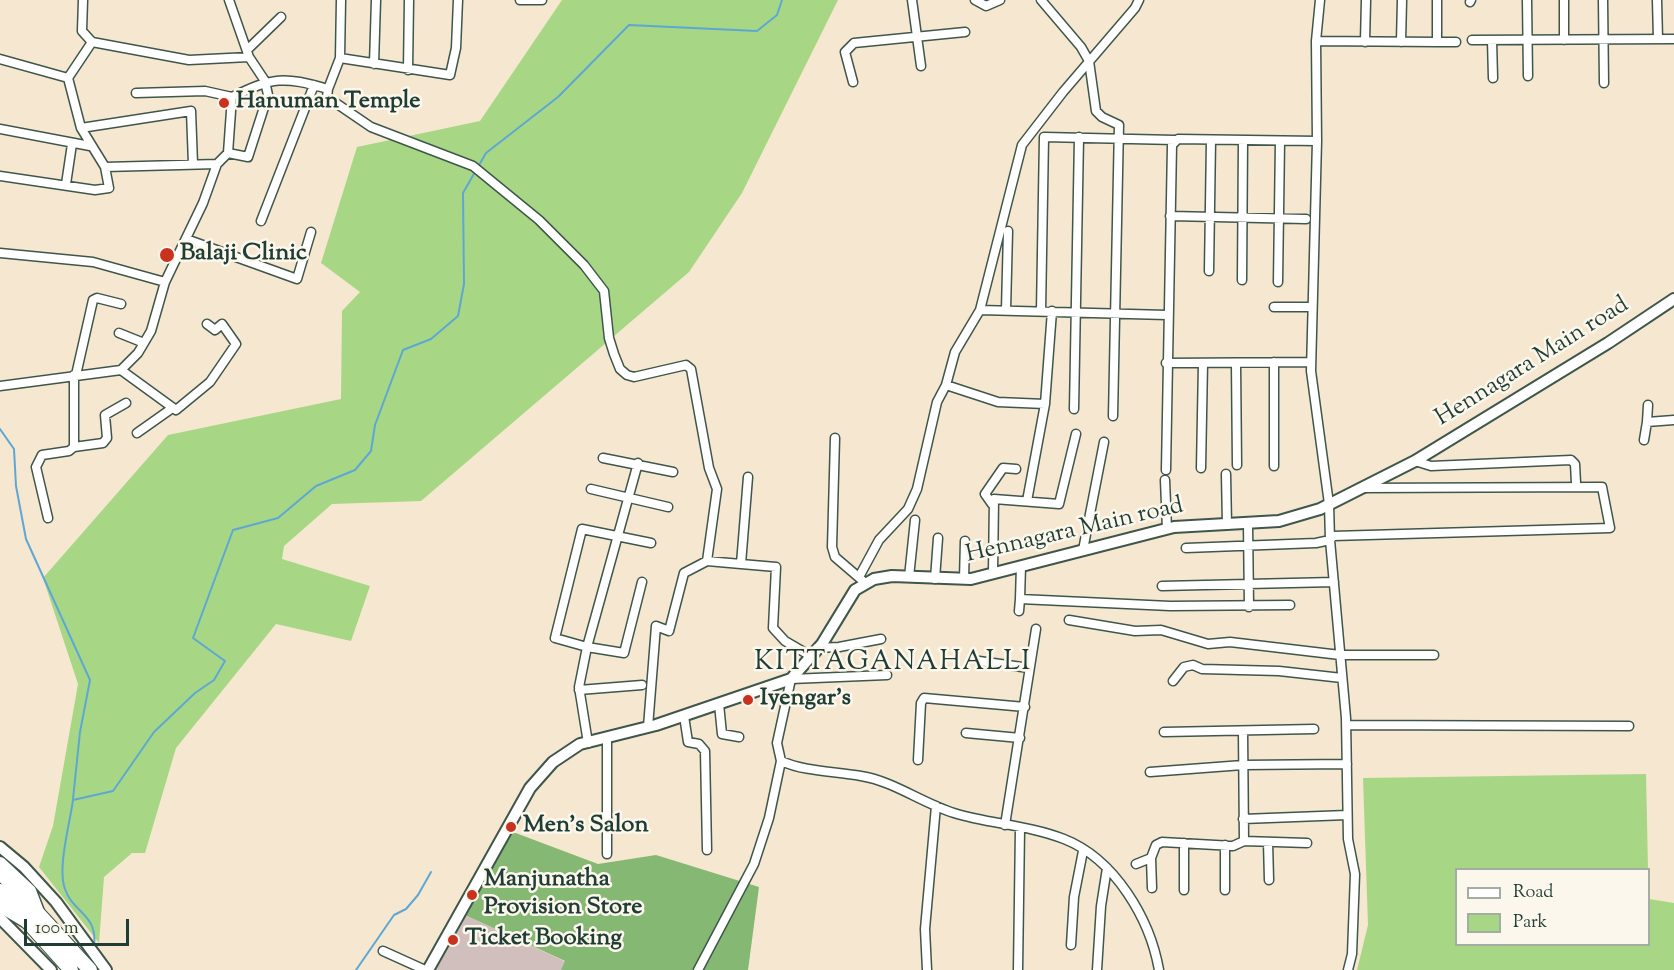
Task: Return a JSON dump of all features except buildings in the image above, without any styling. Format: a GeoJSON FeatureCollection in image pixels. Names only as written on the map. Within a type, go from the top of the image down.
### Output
{"type":"FeatureCollection","features":[{"type":"Feature","properties":{"kind":"highway"},"geometry":{"type":"LineString","coordinates":[[0,872],[90,961]]}},
{"type":"Feature","properties":{"kind":"highway"},"geometry":{"type":"LineString","coordinates":[[3,899],[28,922],[70,970]]}},
{"type":"Feature","properties":{"kind":"main road"},"geometry":{"type":"LineString","coordinates":[[0,863],[30,891],[38,912]]}},
{"type":"Feature","properties":{"kind":"street"},"geometry":{"type":"LineString","coordinates":[[83,0],[82,31],[92,42],[189,60],[248,54]]}},
{"type":"Feature","properties":{"kind":"street"},"geometry":{"type":"LineString","coordinates":[[228,153],[248,157],[268,94],[265,81],[248,54],[229,0]]}},
{"type":"Feature","properties":{"kind":"street"},"geometry":{"type":"LineString","coordinates":[[341,0],[340,58],[327,97],[371,127],[472,166],[539,220],[584,265],[604,291],[609,338],[620,369],[627,375],[634,376],[677,365],[686,365],[692,369],[709,468],[717,489],[707,561]]}},
{"type":"Feature","properties":{"kind":"street"},"geometry":{"type":"LineString","coordinates":[[374,64],[376,0]]}},
{"type":"Feature","properties":{"kind":"street"},"geometry":{"type":"LineString","coordinates":[[408,70],[409,0]]}},
{"type":"Feature","properties":{"kind":"street"},"geometry":{"type":"LineString","coordinates":[[340,58],[450,75],[456,48],[458,0]]}},
{"type":"Feature","properties":{"kind":"street"},"geometry":{"type":"LineString","coordinates":[[520,0],[542,0]]}},
{"type":"Feature","properties":{"kind":"street"},"geometry":{"type":"LineString","coordinates":[[912,0],[921,66]]}},
{"type":"Feature","properties":{"kind":"street"},"geometry":{"type":"LineString","coordinates":[[975,0],[985,3],[1000,0]]}},
{"type":"Feature","properties":{"kind":"street"},"geometry":{"type":"LineString","coordinates":[[1041,0],[1089,61],[1096,111],[1102,117],[1119,125],[1113,416]]}},
{"type":"Feature","properties":{"kind":"street"},"geometry":{"type":"LineString","coordinates":[[698,970],[754,864],[769,818],[781,761],[777,743],[791,679],[813,652],[862,580],[879,540],[908,508],[917,489],[937,402],[946,385],[956,352],[980,310],[1022,145],[1135,8],[1139,0]]}},
{"type":"Feature","properties":{"kind":"street"},"geometry":{"type":"LineString","coordinates":[[1320,0],[1316,41],[1317,141],[1311,362],[1329,504],[1330,540],[1347,725],[1348,839],[1355,874],[1352,954],[1348,970]]}},
{"type":"Feature","properties":{"kind":"street"},"geometry":{"type":"LineString","coordinates":[[1365,42],[1366,0]]}},
{"type":"Feature","properties":{"kind":"street"},"geometry":{"type":"LineString","coordinates":[[1401,42],[1402,0]]}},
{"type":"Feature","properties":{"kind":"street"},"geometry":{"type":"LineString","coordinates":[[1437,0],[1437,42]]}},
{"type":"Feature","properties":{"kind":"street"},"geometry":{"type":"LineString","coordinates":[[1527,0],[1528,76]]}},
{"type":"Feature","properties":{"kind":"street"},"geometry":{"type":"LineString","coordinates":[[1564,0],[1564,40]]}},
{"type":"Feature","properties":{"kind":"street"},"geometry":{"type":"LineString","coordinates":[[1604,0],[1604,83]]}},
{"type":"Feature","properties":{"kind":"street"},"geometry":{"type":"LineString","coordinates":[[1657,0],[1658,39]]}},
{"type":"Feature","properties":{"kind":"street"},"geometry":{"type":"LineString","coordinates":[[248,54],[261,33],[281,17]]}},
{"type":"Feature","properties":{"kind":"street"},"geometry":{"type":"LineString","coordinates":[[853,82],[845,52],[850,45],[965,32]]}},
{"type":"Feature","properties":{"kind":"street"},"geometry":{"type":"LineString","coordinates":[[1472,40],[1674,39]]}},
{"type":"Feature","properties":{"kind":"street"},"geometry":{"type":"LineString","coordinates":[[1492,40],[1493,78]]}},
{"type":"Feature","properties":{"kind":"street"},"geometry":{"type":"LineString","coordinates":[[1316,41],[1456,42]]}},
{"type":"Feature","properties":{"kind":"street"},"geometry":{"type":"LineString","coordinates":[[0,176],[95,190],[109,188],[105,167],[81,128],[68,78],[92,42]]}},
{"type":"Feature","properties":{"kind":"street"},"geometry":{"type":"LineString","coordinates":[[0,58],[68,78]]}},
{"type":"Feature","properties":{"kind":"street"},"geometry":{"type":"LineString","coordinates":[[136,93],[205,91],[232,98],[265,81],[299,81],[328,89]]}},
{"type":"Feature","properties":{"kind":"street"},"geometry":{"type":"LineString","coordinates":[[261,221],[314,85]]}},
{"type":"Feature","properties":{"kind":"street"},"geometry":{"type":"LineString","coordinates":[[0,386],[121,370],[144,343],[160,307],[165,282],[203,203],[217,164],[228,153],[232,98]]}},
{"type":"Feature","properties":{"kind":"street"},"geometry":{"type":"LineString","coordinates":[[81,128],[191,111],[193,164]]}},
{"type":"Feature","properties":{"kind":"street"},"geometry":{"type":"LineString","coordinates":[[0,129],[90,146]]}},
{"type":"Feature","properties":{"kind":"street"},"geometry":{"type":"LineString","coordinates":[[1074,410],[1079,136]]}},
{"type":"Feature","properties":{"kind":"street"},"geometry":{"type":"LineString","coordinates":[[1041,311],[1044,137],[1317,141]]}},
{"type":"Feature","properties":{"kind":"street"},"geometry":{"type":"LineString","coordinates":[[1166,470],[1167,315],[1172,145],[1175,140]]}},
{"type":"Feature","properties":{"kind":"street"},"geometry":{"type":"LineString","coordinates":[[1209,271],[1210,140]]}},
{"type":"Feature","properties":{"kind":"street"},"geometry":{"type":"LineString","coordinates":[[1242,280],[1243,140]]}},
{"type":"Feature","properties":{"kind":"street"},"geometry":{"type":"LineString","coordinates":[[1278,282],[1280,141]]}},
{"type":"Feature","properties":{"kind":"street"},"geometry":{"type":"LineString","coordinates":[[66,184],[72,144]]}},
{"type":"Feature","properties":{"kind":"street"},"geometry":{"type":"LineString","coordinates":[[105,167],[217,164]]}},
{"type":"Feature","properties":{"kind":"street"},"geometry":{"type":"LineString","coordinates":[[1170,216],[1306,219]]}},
{"type":"Feature","properties":{"kind":"street"},"geometry":{"type":"LineString","coordinates":[[1006,310],[1008,231]]}},
{"type":"Feature","properties":{"kind":"street"},"geometry":{"type":"LineString","coordinates":[[186,239],[297,279],[310,232]]}},
{"type":"Feature","properties":{"kind":"street"},"geometry":{"type":"LineString","coordinates":[[0,253],[93,262],[165,282]]}},
{"type":"Feature","properties":{"kind":"street"},"geometry":{"type":"LineString","coordinates":[[74,447],[75,375],[93,300],[97,298],[121,304]]}},
{"type":"Feature","properties":{"kind":"street","name":"Hennagara Main road"},"geometry":{"type":"LineString","coordinates":[[862,580],[892,576],[964,579],[1167,529],[1279,521],[1329,504],[1414,461],[1608,343],[1674,299]]}},
{"type":"Feature","properties":{"kind":"street"},"geometry":{"type":"LineString","coordinates":[[1274,306],[1312,308]]}},
{"type":"Feature","properties":{"kind":"street"},"geometry":{"type":"LineString","coordinates":[[980,310],[1167,315]]}},
{"type":"Feature","properties":{"kind":"street"},"geometry":{"type":"LineString","coordinates":[[1027,501],[1045,404],[1052,311]]}},
{"type":"Feature","properties":{"kind":"street"},"geometry":{"type":"LineString","coordinates":[[121,370],[171,409],[176,410],[210,382],[236,344],[222,324],[215,330],[207,324]]}},
{"type":"Feature","properties":{"kind":"street"},"geometry":{"type":"LineString","coordinates":[[119,333],[144,343]]}},
{"type":"Feature","properties":{"kind":"street"},"geometry":{"type":"LineString","coordinates":[[1274,362],[1274,466]]}},
{"type":"Feature","properties":{"kind":"street"},"geometry":{"type":"LineString","coordinates":[[1166,363],[1311,362]]}},
{"type":"Feature","properties":{"kind":"street"},"geometry":{"type":"LineString","coordinates":[[1201,468],[1203,363]]}},
{"type":"Feature","properties":{"kind":"street"},"geometry":{"type":"LineString","coordinates":[[1236,363],[1237,465]]}},
{"type":"Feature","properties":{"kind":"street"},"geometry":{"type":"LineString","coordinates":[[946,385],[998,402],[1045,404]]}},
{"type":"Feature","properties":{"kind":"street"},"geometry":{"type":"LineString","coordinates":[[48,518],[36,466],[38,460],[42,455],[104,443],[107,438],[105,415],[126,403]]}},
{"type":"Feature","properties":{"kind":"street"},"geometry":{"type":"LineString","coordinates":[[1644,440],[1648,405]]}},
{"type":"Feature","properties":{"kind":"street"},"geometry":{"type":"LineString","coordinates":[[137,433],[171,409]]}},
{"type":"Feature","properties":{"kind":"street"},"geometry":{"type":"LineString","coordinates":[[1647,422],[1674,420]]}},
{"type":"Feature","properties":{"kind":"street"},"geometry":{"type":"LineString","coordinates":[[993,572],[992,504],[994,499],[1056,505],[1061,502],[1076,434]]}},
{"type":"Feature","properties":{"kind":"street"},"geometry":{"type":"LineString","coordinates":[[835,438],[832,548],[836,557],[862,580]]}},
{"type":"Feature","properties":{"kind":"street"},"geometry":{"type":"LineString","coordinates":[[1083,550],[1104,442]]}},
{"type":"Feature","properties":{"kind":"street"},"geometry":{"type":"LineString","coordinates":[[603,458],[638,463],[673,472]]}},
{"type":"Feature","properties":{"kind":"street"},"geometry":{"type":"LineString","coordinates":[[1414,461],[1431,466],[1571,460],[1575,464],[1576,483]]}},
{"type":"Feature","properties":{"kind":"street"},"geometry":{"type":"LineString","coordinates":[[588,743],[579,690],[587,647],[638,463]]}},
{"type":"Feature","properties":{"kind":"street"},"geometry":{"type":"LineString","coordinates":[[992,504],[985,494],[1003,468],[1016,469]]}},
{"type":"Feature","properties":{"kind":"street"},"geometry":{"type":"LineString","coordinates":[[1226,474],[1227,525]]}},
{"type":"Feature","properties":{"kind":"street"},"geometry":{"type":"LineString","coordinates":[[741,564],[748,477]]}},
{"type":"Feature","properties":{"kind":"street"},"geometry":{"type":"LineString","coordinates":[[1166,480],[1167,529]]}},
{"type":"Feature","properties":{"kind":"street"},"geometry":{"type":"LineString","coordinates":[[1186,548],[1249,547],[1330,540],[1333,536],[1610,528],[1602,487],[1368,490],[1362,488]]}},
{"type":"Feature","properties":{"kind":"street"},"geometry":{"type":"LineString","coordinates":[[591,489],[668,507]]}},
{"type":"Feature","properties":{"kind":"street"},"geometry":{"type":"LineString","coordinates":[[909,577],[915,520]]}},
{"type":"Feature","properties":{"kind":"street"},"geometry":{"type":"LineString","coordinates":[[1248,524],[1249,607]]}},
{"type":"Feature","properties":{"kind":"street"},"geometry":{"type":"LineString","coordinates":[[642,582],[624,652],[587,647],[555,638],[578,536],[582,530],[651,543]]}},
{"type":"Feature","properties":{"kind":"street"},"geometry":{"type":"LineString","coordinates":[[935,579],[938,538]]}},
{"type":"Feature","properties":{"kind":"street"},"geometry":{"type":"LineString","coordinates":[[964,579],[965,542]]}},
{"type":"Feature","properties":{"kind":"street"},"geometry":{"type":"LineString","coordinates":[[648,727],[656,626],[669,631],[684,573],[707,561],[776,567],[773,628],[785,641],[813,652],[881,639]]}},
{"type":"Feature","properties":{"kind":"street"},"geometry":{"type":"LineString","coordinates":[[1019,611],[1021,566]]}},
{"type":"Feature","properties":{"kind":"street"},"geometry":{"type":"LineString","coordinates":[[1162,586],[1334,582]]}},
{"type":"Feature","properties":{"kind":"street"},"geometry":{"type":"LineString","coordinates":[[1020,599],[1249,607],[1290,605]]}},
{"type":"Feature","properties":{"kind":"street"},"geometry":{"type":"LineString","coordinates":[[1069,620],[1135,632],[1161,630],[1208,644],[1230,642],[1340,655],[1434,655]]}},
{"type":"Feature","properties":{"kind":"street"},"geometry":{"type":"LineString","coordinates":[[1005,825],[1036,629]]}},
{"type":"Feature","properties":{"kind":"street"},"geometry":{"type":"LineString","coordinates":[[979,661],[1029,668]]}},
{"type":"Feature","properties":{"kind":"street"},"geometry":{"type":"LineString","coordinates":[[1173,681],[1184,667],[1193,665],[1202,669],[1279,670],[1342,678]]}},
{"type":"Feature","properties":{"kind":"street"},"geometry":{"type":"LineString","coordinates":[[383,951],[426,970],[530,788],[554,762],[580,744],[684,716],[791,679],[887,675]]}},
{"type":"Feature","properties":{"kind":"street"},"geometry":{"type":"LineString","coordinates":[[579,690],[642,685]]}},
{"type":"Feature","properties":{"kind":"street"},"geometry":{"type":"LineString","coordinates":[[918,760],[921,703],[924,698],[1025,707]]}},
{"type":"Feature","properties":{"kind":"street"},"geometry":{"type":"LineString","coordinates":[[719,704],[722,734],[739,737]]}},
{"type":"Feature","properties":{"kind":"street"},"geometry":{"type":"LineString","coordinates":[[684,716],[688,742],[699,744],[705,751],[707,850]]}},
{"type":"Feature","properties":{"kind":"street"},"geometry":{"type":"LineString","coordinates":[[1347,725],[1629,726]]}},
{"type":"Feature","properties":{"kind":"street"},"geometry":{"type":"LineString","coordinates":[[1164,732],[1314,729]]}},
{"type":"Feature","properties":{"kind":"street"},"geometry":{"type":"LineString","coordinates":[[1243,731],[1244,841]]}},
{"type":"Feature","properties":{"kind":"street"},"geometry":{"type":"LineString","coordinates":[[966,733],[1020,738]]}},
{"type":"Feature","properties":{"kind":"street"},"geometry":{"type":"LineString","coordinates":[[607,738],[607,854]]}},
{"type":"Feature","properties":{"kind":"street"},"geometry":{"type":"LineString","coordinates":[[781,761],[795,767],[863,776],[953,813],[1065,839],[1107,868],[1136,907],[1155,946],[1160,970]]}},
{"type":"Feature","properties":{"kind":"street"},"geometry":{"type":"LineString","coordinates":[[1150,772],[1243,765],[1347,764]]}},
{"type":"Feature","properties":{"kind":"street"},"geometry":{"type":"LineString","coordinates":[[927,970],[925,929],[936,806]]}},
{"type":"Feature","properties":{"kind":"street"},"geometry":{"type":"LineString","coordinates":[[1243,819],[1347,815]]}},
{"type":"Feature","properties":{"kind":"street"},"geometry":{"type":"LineString","coordinates":[[1018,970],[1020,828]]}},
{"type":"Feature","properties":{"kind":"street"},"geometry":{"type":"LineString","coordinates":[[1152,888],[1151,858],[1153,850],[1162,842],[1225,845],[1240,844],[1244,841],[1307,843]]}},
{"type":"Feature","properties":{"kind":"street"},"geometry":{"type":"LineString","coordinates":[[1268,842],[1269,880]]}},
{"type":"Feature","properties":{"kind":"street"},"geometry":{"type":"LineString","coordinates":[[1184,843],[1184,890]]}},
{"type":"Feature","properties":{"kind":"street"},"geometry":{"type":"LineString","coordinates":[[1225,845],[1225,890]]}},
{"type":"Feature","properties":{"kind":"street"},"geometry":{"type":"LineString","coordinates":[[0,847],[24,867],[56,902],[90,961],[106,970]]}},
{"type":"Feature","properties":{"kind":"street"},"geometry":{"type":"LineString","coordinates":[[1071,945],[1074,897],[1083,851]]}},
{"type":"Feature","properties":{"kind":"street"},"geometry":{"type":"LineString","coordinates":[[1136,864],[1151,858]]}},
{"type":"Feature","properties":{"kind":"street"},"geometry":{"type":"LineString","coordinates":[[1097,970],[1101,906],[1107,868]]}},
{"type":"Feature","properties":{"kind":"street"},"geometry":{"type":"LineString","coordinates":[[0,918],[51,970]]}},
{"type":"Feature","properties":{"kind":"shaded area"},"geometry":{"type":"Polygon","coordinates":[[[465,915],[566,962],[561,970],[432,970],[465,915]]]}},
{"type":"Feature","properties":{"kind":"green space"},"geometry":{"type":"Polygon","coordinates":[[[562,0],[838,0],[742,193],[689,272],[421,501],[332,504],[284,546],[282,559],[370,586],[351,641],[276,624],[176,748],[145,853],[132,853],[104,877],[99,943],[39,867],[53,826],[78,684],[43,578],[168,435],[341,399],[342,311],[360,292],[321,263],[357,147],[480,121],[562,0]]]}},
{"type":"Feature","properties":{"kind":"green space"},"geometry":{"type":"Polygon","coordinates":[[[1646,774],[1648,868],[1455,868],[1455,946],[1650,946],[1650,899],[1674,903],[1674,970],[1357,970],[1368,925],[1363,778],[1646,774]]]}},
{"type":"Feature","properties":{"kind":"green space"},"geometry":{"type":"Polygon","coordinates":[[[513,832],[598,864],[656,855],[759,887],[748,970],[561,970],[565,961],[465,915],[513,832]]]}},
{"type":"Feature","properties":{"kind":"waterway"},"geometry":{"type":"LineString","coordinates":[[478,167],[486,153],[558,97],[629,25],[757,31],[777,15],[782,0]]}},
{"type":"Feature","properties":{"kind":"waterway"},"geometry":{"type":"LineString","coordinates":[[94,946],[94,935],[89,920],[73,904],[63,880],[63,858],[73,800],[113,791],[154,732],[195,693],[214,680],[225,661],[193,638],[233,530],[278,518],[316,486],[355,470],[371,451],[375,425],[403,350],[431,339],[458,316],[464,284],[463,193],[475,172]]}},
{"type":"Feature","properties":{"kind":"waterway"},"geometry":{"type":"LineString","coordinates":[[0,429],[14,449],[16,486],[26,539],[90,680],[80,732],[73,799]]}},
{"type":"Feature","properties":{"kind":"waterway"},"geometry":{"type":"LineString","coordinates":[[356,970],[394,915],[406,909],[418,895],[431,872]]}},
{"type":"Feature","properties":{"kind":"place","name":"Hanuman Temple"},"geometry":{"type":"Point","coordinates":[224,103]}},
{"type":"Feature","properties":{"kind":"place","name":"Balaji Clinic"},"geometry":{"type":"Point","coordinates":[167,255]}},
{"type":"Feature","properties":{"kind":"place","name":"Iyengar's"},"geometry":{"type":"Point","coordinates":[748,700]}},
{"type":"Feature","properties":{"kind":"place","name":"Men's Salon"},"geometry":{"type":"Point","coordinates":[511,827]}},
{"type":"Feature","properties":{"kind":"place","name":"Manjunatha Provision Store"},"geometry":{"type":"Point","coordinates":[472,895]}},
{"type":"Feature","properties":{"kind":"place","name":"Ticket Booking"},"geometry":{"type":"Point","coordinates":[453,940]}},
{"type":"Feature","properties":{"kind":"district","name":"KITTAGANAHALLI"},"geometry":{"type":"Point","coordinates":[893,664]}}]}
